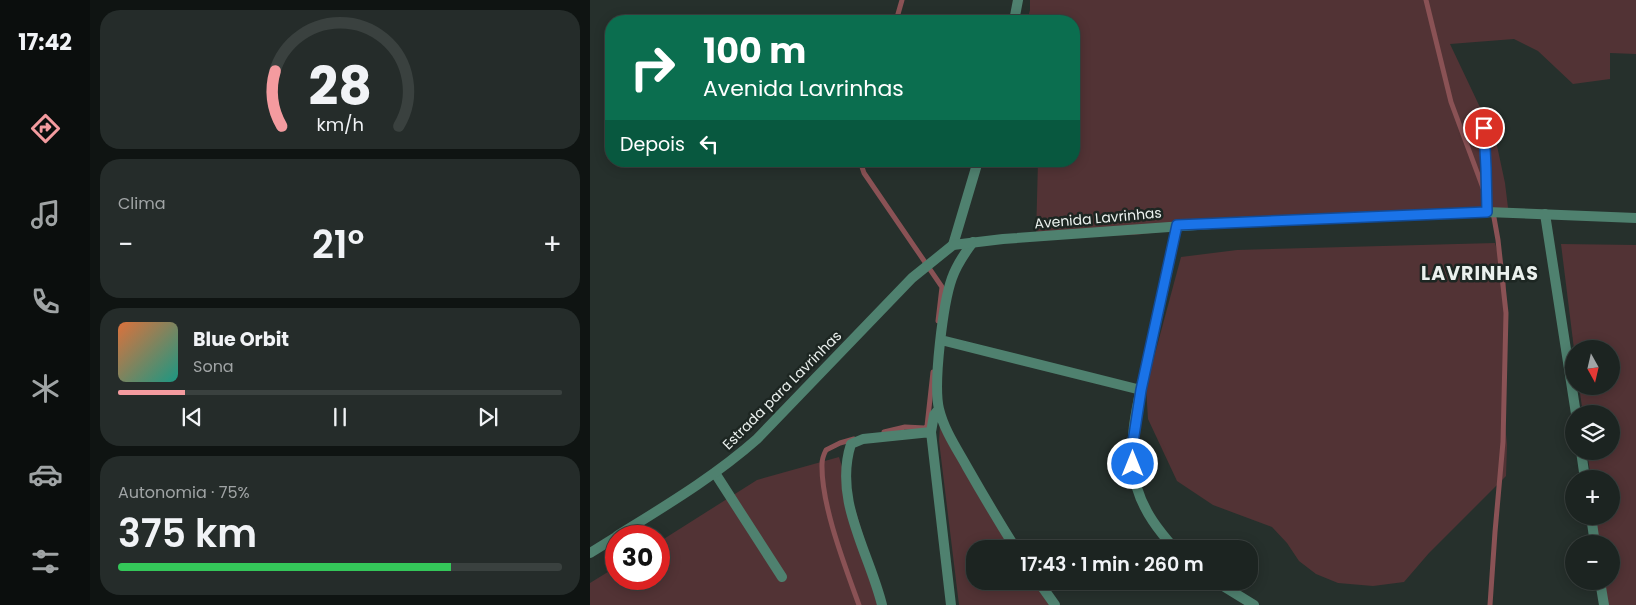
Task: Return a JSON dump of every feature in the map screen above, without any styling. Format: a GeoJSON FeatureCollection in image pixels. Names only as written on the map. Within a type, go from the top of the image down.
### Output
{"type":"FeatureCollection","features":[{"type":"Feature","properties":{"kind":"street"},"geometry":{"type":"LineString","coordinates":[[1015,15],[1018,0]]}},
{"type":"Feature","properties":{"kind":"street"},"geometry":{"type":"LineString","coordinates":[[1484,128],[1487,212]]}},
{"type":"Feature","properties":{"kind":"street"},"geometry":{"type":"LineString","coordinates":[[953,245],[976,167]]}},
{"type":"Feature","properties":{"kind":"street","name":"Avenida Lavrinhas"},"geometry":{"type":"LineString","coordinates":[[953,245],[1177,225],[1487,212],[1636,218]]}},
{"type":"Feature","properties":{"kind":"street"},"geometry":{"type":"LineString","coordinates":[[1545,214],[1575,405]]}},
{"type":"Feature","properties":{"kind":"street"},"geometry":{"type":"LineString","coordinates":[[1167,540],[1144,507],[1137,487],[1133,464],[1133,442],[1141,390],[1177,225]]}},
{"type":"Feature","properties":{"kind":"street"},"geometry":{"type":"LineString","coordinates":[[973,242],[960,260],[952,279],[945,309],[937,385],[939,409],[949,436],[961,458],[1011,540]]}},
{"type":"Feature","properties":{"kind":"street","name":"Estrada para Lavrinhas"},"geometry":{"type":"LineString","coordinates":[[636,525],[715,474],[757,439],[912,278],[953,245]]}},
{"type":"Feature","properties":{"kind":"street"},"geometry":{"type":"LineString","coordinates":[[941,340],[1141,390]]}},
{"type":"Feature","properties":{"kind":"street"},"geometry":{"type":"LineString","coordinates":[[939,409],[934,415],[931,432],[951,605]]}},
{"type":"Feature","properties":{"kind":"street"},"geometry":{"type":"LineString","coordinates":[[882,605],[852,516],[847,474],[849,451],[851,444],[863,439],[931,432]]}},
{"type":"Feature","properties":{"kind":"street"},"geometry":{"type":"LineString","coordinates":[[715,474],[782,576]]}},
{"type":"Feature","properties":{"kind":"street","name":"Estrada para Lavrinhas"},"geometry":{"type":"LineString","coordinates":[[590,553],[605,544]]}},
{"type":"Feature","properties":{"kind":"street"},"geometry":{"type":"LineString","coordinates":[[1044,590],[1055,605]]}},
{"type":"Feature","properties":{"kind":"street"},"geometry":{"type":"LineString","coordinates":[[1230,590],[1254,605]]}},
{"type":"Feature","properties":{"kind":"street"},"geometry":{"type":"LineString","coordinates":[[1602,590],[1604,605]]}},
{"type":"Feature","properties":{"kind":"shaded area"},"geometry":{"type":"Polygon","coordinates":[[[1030,0],[1636,0],[1636,54],[1610,53],[1610,79],[1573,84],[1538,51],[1514,39],[1450,44],[1496,141],[1505,183],[1509,216],[1235,223],[1135,235],[1036,237],[1038,167],[1080,167],[1080,15],[1029,15],[1030,0]]]}},
{"type":"Feature","properties":{"kind":"shaded area"},"geometry":{"type":"Polygon","coordinates":[[[1495,243],[1506,280],[1505,350],[1502,390],[1507,445],[1506,476],[1429,553],[1404,582],[1373,586],[1338,583],[1316,574],[1299,561],[1287,543],[1272,527],[1213,505],[1177,481],[1148,419],[1146,387],[1181,257],[1237,250],[1495,243]]]}},
{"type":"Feature","properties":{"kind":"shaded area"},"geometry":{"type":"Polygon","coordinates":[[[1561,244],[1636,245],[1636,605],[1606,605],[1604,590],[1620,590],[1620,535],[1598,535],[1596,525],[1620,525],[1620,470],[1590,470],[1588,460],[1620,460],[1620,405],[1582,405],[1580,395],[1620,395],[1620,340],[1573,340],[1561,244]]]}},
{"type":"Feature","properties":{"kind":"shaded area"},"geometry":{"type":"Polygon","coordinates":[[[940,425],[989,496],[1016,540],[966,540],[966,590],[1047,590],[1056,605],[959,605],[939,441],[940,425]]]}},
{"type":"Feature","properties":{"kind":"shaded area"},"geometry":{"type":"Polygon","coordinates":[[[839,457],[877,580],[881,605],[590,605],[590,583],[605,574],[605,590],[670,590],[670,535],[757,480],[839,457]]]}},
{"type":"Feature","properties":{"kind":"waterway"},"geometry":{"type":"LineString","coordinates":[[898,15],[902,0]]}},
{"type":"Feature","properties":{"kind":"waterway"},"geometry":{"type":"LineString","coordinates":[[1426,0],[1451,102],[1483,188]]}},
{"type":"Feature","properties":{"kind":"waterway"},"geometry":{"type":"LineString","coordinates":[[862,167],[864,173],[942,287],[938,321]]}},
{"type":"Feature","properties":{"kind":"waterway"},"geometry":{"type":"LineString","coordinates":[[1490,605],[1503,442],[1506,313],[1493,212]]}},
{"type":"Feature","properties":{"kind":"waterway"},"geometry":{"type":"LineString","coordinates":[[884,432],[905,427],[925,428],[927,426],[933,372]]}},
{"type":"Feature","properties":{"kind":"waterway"},"geometry":{"type":"LineString","coordinates":[[854,439],[826,450],[822,464],[825,498],[841,554],[859,605]]}},
{"type":"Feature","properties":{"kind":"district","name":"LAVRINHAS"},"geometry":{"type":"Point","coordinates":[1480,273]}},
{"type":"Feature","properties":{"kind":"route"},"geometry":{"type":"LineString","coordinates":[[1133,464],[1133,442],[1141,390],[1177,225],[1487,212],[1484,128]]}}]}
